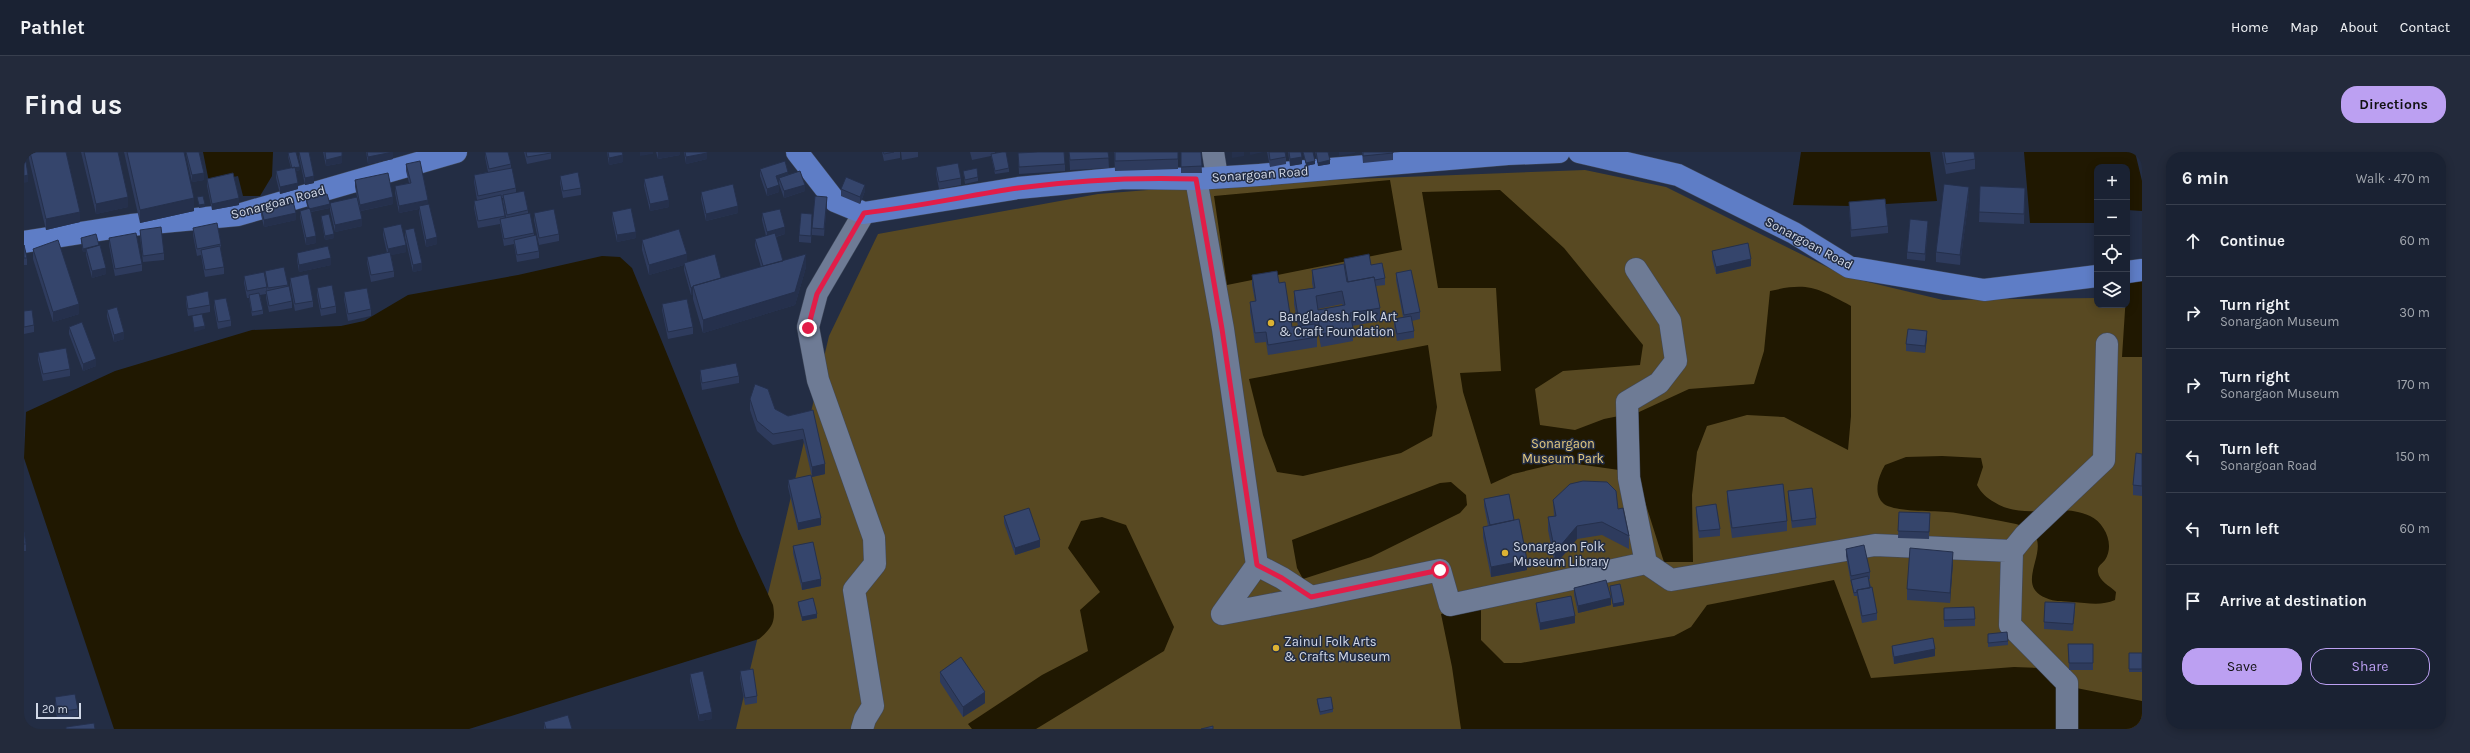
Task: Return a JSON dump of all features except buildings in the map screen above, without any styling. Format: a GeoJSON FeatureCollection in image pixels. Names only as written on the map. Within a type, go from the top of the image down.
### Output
{"type":"FeatureCollection","features":[{"type":"Feature","properties":{"kind":"main road","name":"Sonargoan Road"},"geometry":{"type":"LineString","coordinates":[[24,242],[132,225],[238,215],[456,152]]}},
{"type":"Feature","properties":{"kind":"main road"},"geometry":{"type":"LineString","coordinates":[[797,152],[835,201],[864,213]]}},
{"type":"Feature","properties":{"kind":"main road","name":"Sonargoan Road"},"geometry":{"type":"LineString","coordinates":[[864,213],[1018,188],[1066,183],[1124,178],[1207,178],[1259,175],[1508,154],[1558,152]]}},
{"type":"Feature","properties":{"kind":"main road","name":"Sonargoan Road"},"geometry":{"type":"LineString","coordinates":[[1579,152],[1678,175],[1794,233],[1849,267],[1984,290],[2094,276]]}},
{"type":"Feature","properties":{"kind":"main road"},"geometry":{"type":"LineString","coordinates":[[2130,272],[2142,270]]}},
{"type":"Feature","properties":{"kind":"street"},"geometry":{"type":"LineString","coordinates":[[1213,152],[1207,178],[1222,329],[1257,565],[1222,614],[1440,570],[1450,605],[1646,563],[1672,580],[1875,545],[2012,551]]}},
{"type":"Feature","properties":{"kind":"street"},"geometry":{"type":"LineString","coordinates":[[862,729],[865,719],[873,706],[854,590],[875,564],[874,538],[818,380],[808,328],[817,294],[864,213]]}},
{"type":"Feature","properties":{"kind":"street"},"geometry":{"type":"LineString","coordinates":[[1636,269],[1670,321],[1676,361],[1659,384],[1627,402],[1629,478],[1646,563]]}},
{"type":"Feature","properties":{"kind":"street"},"geometry":{"type":"LineString","coordinates":[[2067,729],[2067,683],[2010,625],[2012,551],[2025,534],[2104,460],[2107,344]]}},
{"type":"Feature","properties":{"kind":"street"},"geometry":{"type":"LineString","coordinates":[[1257,565],[1282,578],[1311,597]]}},
{"type":"Feature","properties":{"kind":"green space","name":"Sonargaon Museum Park"},"geometry":{"type":"Polygon","coordinates":[[[1585,170],[1666,187],[1847,277],[1943,300],[2094,298],[2094,308],[2130,308],[2130,304],[2142,299],[2142,729],[736,729],[829,336],[878,234],[1098,194],[1223,184],[1585,170]]]}},
{"type":"Feature","properties":{"kind":"shaded area"},"geometry":{"type":"Polygon","coordinates":[[[203,152],[273,152],[272,176],[260,196],[243,196],[238,176],[209,182],[203,152]]]}},
{"type":"Feature","properties":{"kind":"shaded area"},"geometry":{"type":"Polygon","coordinates":[[[1801,152],[1930,152],[1937,201],[1852,206],[1793,205],[1801,152]]]}},
{"type":"Feature","properties":{"kind":"shaded area"},"geometry":{"type":"Polygon","coordinates":[[[2024,152],[2135,152],[2142,181],[2142,211],[2130,210],[2130,164],[2094,164],[2094,223],[2030,223],[2024,152]]]}},
{"type":"Feature","properties":{"kind":"shaded area"},"geometry":{"type":"Polygon","coordinates":[[[1390,180],[1402,250],[1227,285],[1214,196],[1390,180]]]}},
{"type":"Feature","properties":{"kind":"shaded area"},"geometry":{"type":"Polygon","coordinates":[[[1500,190],[1564,248],[1643,345],[1640,365],[1563,371],[1535,389],[1540,425],[1575,430],[1604,419],[1639,412],[1689,389],[1754,384],[1764,351],[1770,291],[1783,288],[1804,287],[1821,291],[1851,306],[1851,416],[1848,450],[1784,417],[1747,415],[1707,426],[1697,452],[1692,495],[1693,562],[1664,562],[1640,486],[1619,470],[1563,462],[1513,474],[1491,484],[1463,392],[1460,373],[1501,371],[1496,288],[1438,288],[1422,192],[1500,190]]]}},
{"type":"Feature","properties":{"kind":"shaded area"},"geometry":{"type":"Polygon","coordinates":[[[602,256],[620,257],[632,268],[739,531],[773,605],[774,616],[772,624],[759,639],[469,729],[114,729],[24,458],[26,412],[115,371],[252,330],[341,326],[364,321],[408,295],[518,275],[602,256]]]}},
{"type":"Feature","properties":{"kind":"shaded area"},"geometry":{"type":"Polygon","coordinates":[[[2142,278],[2142,357],[2122,357],[2125,308],[2130,308],[2130,279],[2142,278]]]}},
{"type":"Feature","properties":{"kind":"shaded area"},"geometry":{"type":"Polygon","coordinates":[[[1428,345],[1437,407],[1432,436],[1401,453],[1303,476],[1277,472],[1263,435],[1249,379],[1428,345]]]}},
{"type":"Feature","properties":{"kind":"shaded area"},"geometry":{"type":"Polygon","coordinates":[[[1942,456],[1981,458],[1983,467],[1977,485],[1987,497],[2006,508],[2018,511],[2066,510],[2078,512],[2095,519],[2104,529],[2109,541],[2108,554],[2099,567],[2098,572],[2100,578],[2116,592],[2115,600],[2094,604],[2056,601],[2046,598],[2036,591],[2032,582],[2038,549],[2037,539],[2030,530],[2016,524],[1949,512],[1898,509],[1884,504],[1880,500],[1877,490],[1879,479],[1885,465],[1906,457],[1942,456]]]}},
{"type":"Feature","properties":{"kind":"shaded area"},"geometry":{"type":"Polygon","coordinates":[[[1451,482],[1466,495],[1467,505],[1460,513],[1371,557],[1303,579],[1297,568],[1292,540],[1440,483],[1451,482]]]}},
{"type":"Feature","properties":{"kind":"shaded area"},"geometry":{"type":"Polygon","coordinates":[[[1102,517],[1126,525],[1174,627],[1164,651],[1036,729],[972,729],[968,724],[1042,675],[1088,651],[1080,610],[1100,592],[1068,548],[1081,521],[1102,517]]]}},
{"type":"Feature","properties":{"kind":"shaded area"},"geometry":{"type":"Polygon","coordinates":[[[1834,580],[1871,678],[2014,667],[2038,668],[2051,683],[2142,701],[2142,729],[1461,729],[1452,667],[1441,614],[1481,606],[1481,640],[1504,663],[1521,663],[1674,636],[1691,627],[1707,605],[1834,580]]]}},
{"type":"Feature","properties":{"kind":"place","name":"Bangladesh Folk Art & Craft Foundation"},"geometry":{"type":"Point","coordinates":[1271,323]}},
{"type":"Feature","properties":{"kind":"place","name":"Sonargaon Folk Museum Library"},"geometry":{"type":"Point","coordinates":[1505,553]}},
{"type":"Feature","properties":{"kind":"place","name":"Zainul Folk Arts & Crafts Museum"},"geometry":{"type":"Point","coordinates":[1276,648]}},
{"type":"Feature","properties":{"kind":"route"},"geometry":{"type":"LineString","coordinates":[[808,328],[817,294],[837,257],[864,213],[905,208],[1018,188],[1066,183],[1124,178],[1196,179],[1222,329],[1257,565],[1282,578],[1311,597],[1391,579],[1440,570]]}}]}
